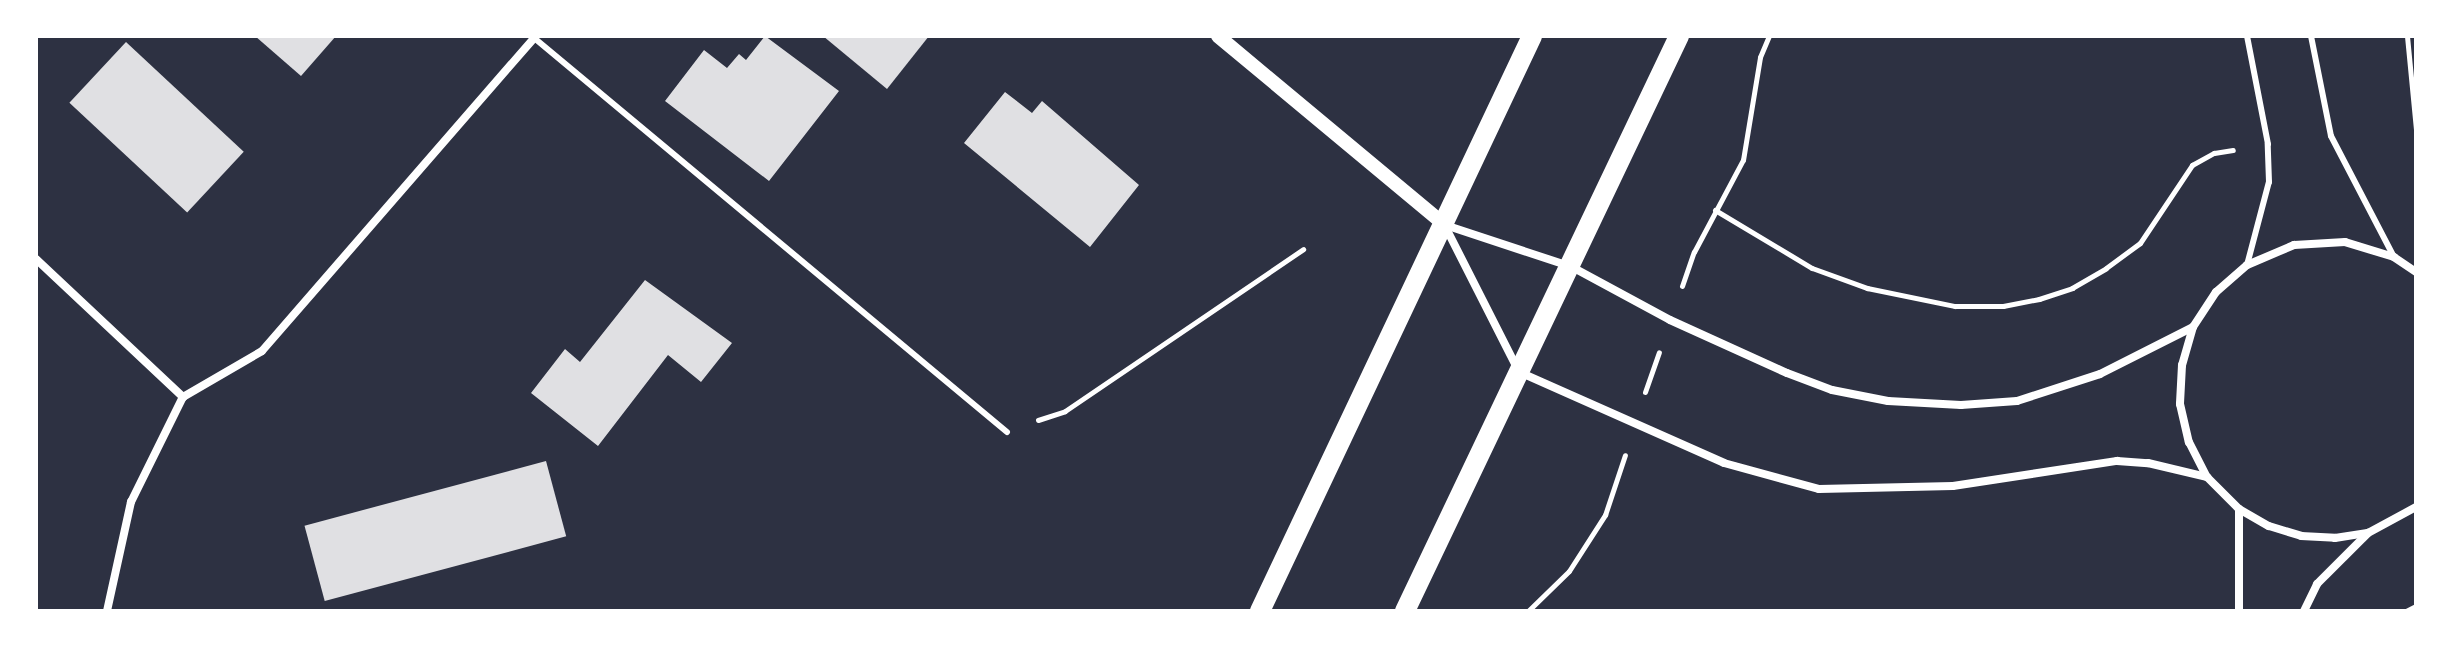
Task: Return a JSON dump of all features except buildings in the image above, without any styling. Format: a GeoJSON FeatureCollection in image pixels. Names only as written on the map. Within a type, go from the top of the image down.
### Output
{"type":"FeatureCollection","features":[{"type":"Feature","properties":{"kind":"main road"},"geometry":{"type":"LineString","coordinates":[[1260,611],[1532,36]]}},
{"type":"Feature","properties":{"kind":"main road"},"geometry":{"type":"LineString","coordinates":[[1405,611],[1572,267],[1679,36]]}},
{"type":"Feature","properties":{"kind":"street"},"geometry":{"type":"LineString","coordinates":[[1218,36],[1444,224],[1572,267],[1670,320],[1832,390],[1888,401],[1961,405],[2017,401],[2100,374],[2193,327]]}},
{"type":"Feature","properties":{"kind":"street"},"geometry":{"type":"LineString","coordinates":[[107,611],[131,502],[183,397],[262,351],[534,37]]}},
{"type":"Feature","properties":{"kind":"street"},"geometry":{"type":"LineString","coordinates":[[1444,224],[1519,372],[1724,463],[1819,489],[1953,486],[2117,461],[2148,463],[2207,477]]}},
{"type":"Feature","properties":{"kind":"street"},"geometry":{"type":"LineString","coordinates":[[2368,533],[2335,538],[2301,536],[2269,526],[2239,509],[2207,477],[2189,442],[2180,404],[2182,365],[2193,327],[2216,292],[2247,265],[2294,245],[2345,242],[2394,257],[2416,272]]}},
{"type":"Feature","properties":{"kind":"street"},"geometry":{"type":"LineString","coordinates":[[36,259],[183,397]]}},
{"type":"Feature","properties":{"kind":"street"},"geometry":{"type":"LineString","coordinates":[[2304,611],[2317,584],[2368,533],[2416,507]]}},
{"type":"Feature","properties":{"kind":"street"},"geometry":{"type":"LineString","coordinates":[[2239,509],[2239,611]]}},
{"type":"Feature","properties":{"kind":"lane"},"geometry":{"type":"LineString","coordinates":[[2247,36],[2268,144],[2269,182],[2247,265]]}},
{"type":"Feature","properties":{"kind":"lane"},"geometry":{"type":"LineString","coordinates":[[2311,36],[2331,136],[2394,257]]}},
{"type":"Feature","properties":{"kind":"lane"},"geometry":{"type":"LineString","coordinates":[[534,37],[1007,432]]}},
{"type":"Feature","properties":{"kind":"path"},"geometry":{"type":"LineString","coordinates":[[1769,36],[1760,57],[1743,160],[1715,210],[1812,268],[1867,288],[1955,306],[2003,306],[2061,292],[2106,268],[2140,243],[2192,165],[2214,153],[2233,150]]}},
{"type":"Feature","properties":{"kind":"path"},"geometry":{"type":"LineString","coordinates":[[2407,36],[2416,130]]}},
{"type":"Feature","properties":{"kind":"path"},"geometry":{"type":"LineString","coordinates":[[1007,432],[1065,411],[1303,249]]}},
{"type":"Feature","properties":{"kind":"path"},"geometry":{"type":"LineString","coordinates":[[2406,611],[2416,606]]}}]}
